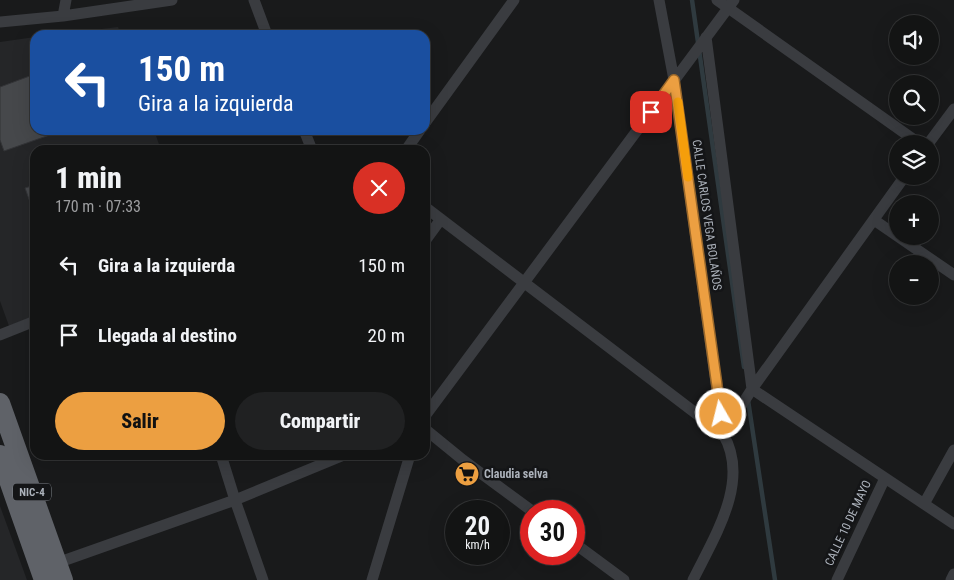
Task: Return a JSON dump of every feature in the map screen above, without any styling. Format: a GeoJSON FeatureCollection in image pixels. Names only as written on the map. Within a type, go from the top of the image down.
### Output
{"type":"FeatureCollection","features":[{"type":"Feature","properties":{"kind":"highway","name":"NIC-4"},"geometry":{"type":"LineString","coordinates":[[0,403],[60,571]]}},
{"type":"Feature","properties":{"kind":"highway","name":"NIC-4"},"geometry":{"type":"LineString","coordinates":[[0,455],[44,580]]}},
{"type":"Feature","properties":{"kind":"street"},"geometry":{"type":"LineString","coordinates":[[63,16],[66,0]]}},
{"type":"Feature","properties":{"kind":"street"},"geometry":{"type":"LineString","coordinates":[[0,22],[63,16],[172,0]]}},
{"type":"Feature","properties":{"kind":"street"},"geometry":{"type":"LineString","coordinates":[[254,0],[265,30]]}},
{"type":"Feature","properties":{"kind":"street"},"geometry":{"type":"LineString","coordinates":[[430,116],[514,0]]}},
{"type":"Feature","properties":{"kind":"street","name":"CALLE CARLOS VEGA BOLAÑOS"},"geometry":{"type":"LineString","coordinates":[[659,0],[674,80],[723,434],[730,445],[733,468],[733,483],[724,517],[693,580]]}},
{"type":"Feature","properties":{"kind":"street"},"geometry":{"type":"LineString","coordinates":[[717,0],[731,4],[908,135]]}},
{"type":"Feature","properties":{"kind":"street"},"geometry":{"type":"LineString","coordinates":[[430,409],[731,4]]}},
{"type":"Feature","properties":{"kind":"street"},"geometry":{"type":"LineString","coordinates":[[706,37],[750,391]]}},
{"type":"Feature","properties":{"kind":"street"},"geometry":{"type":"LineString","coordinates":[[935,135],[954,109]]}},
{"type":"Feature","properties":{"kind":"street"},"geometry":{"type":"LineString","coordinates":[[430,211],[723,434],[750,391],[899,185]]}},
{"type":"Feature","properties":{"kind":"street"},"geometry":{"type":"LineString","coordinates":[[430,234],[441,219]]}},
{"type":"Feature","properties":{"kind":"street"},"geometry":{"type":"LineString","coordinates":[[874,220],[954,275]]}},
{"type":"Feature","properties":{"kind":"street"},"geometry":{"type":"LineString","coordinates":[[0,335],[30,323]]}},
{"type":"Feature","properties":{"kind":"street"},"geometry":{"type":"LineString","coordinates":[[750,391],[954,524]]}},
{"type":"Feature","properties":{"kind":"street"},"geometry":{"type":"LineString","coordinates":[[430,433],[520,502]]}},
{"type":"Feature","properties":{"kind":"street"},"geometry":{"type":"LineString","coordinates":[[924,504],[954,450]]}},
{"type":"Feature","properties":{"kind":"street"},"geometry":{"type":"LineString","coordinates":[[222,460],[234,500],[263,580]]}},
{"type":"Feature","properties":{"kind":"street"},"geometry":{"type":"LineString","coordinates":[[60,571],[332,460]]}},
{"type":"Feature","properties":{"kind":"street"},"geometry":{"type":"LineString","coordinates":[[372,580],[408,460]]}},
{"type":"Feature","properties":{"kind":"street","name":"CALLE 10 DE MAYO"},"geometry":{"type":"LineString","coordinates":[[837,580],[885,478]]}},
{"type":"Feature","properties":{"kind":"street"},"geometry":{"type":"LineString","coordinates":[[585,552],[619,579]]}},
{"type":"Feature","properties":{"kind":"street"},"geometry":{"type":"LineString","coordinates":[[951,580],[954,574]]}},
{"type":"Feature","properties":{"kind":"shaded area"},"geometry":{"type":"Polygon","coordinates":[[[118,27],[119,30],[93,30],[118,27]]]}},
{"type":"Feature","properties":{"kind":"shaded area"},"geometry":{"type":"Polygon","coordinates":[[[30,38],[30,135],[156,135],[159,145],[30,145],[30,318],[9,326],[0,301],[0,42],[30,38]]]}},
{"type":"Feature","properties":{"kind":"shaded area"},"geometry":{"type":"Polygon","coordinates":[[[0,506],[27,580],[0,580],[0,506]]]}},
{"type":"Feature","properties":{"kind":"building"},"geometry":{"type":"Polygon","coordinates":[[[30,76],[30,135],[50,135],[4,151],[0,140],[0,87],[30,76]]]}},
{"type":"Feature","properties":{"kind":"building"},"geometry":{"type":"Polygon","coordinates":[[[30,186],[30,202],[25,188],[30,186]]]}},
{"type":"Feature","properties":{"kind":"waterway"},"geometry":{"type":"LineString","coordinates":[[692,0],[744,367]]}},
{"type":"Feature","properties":{"kind":"waterway"},"geometry":{"type":"LineString","coordinates":[[748,400],[775,580]]}},
{"type":"Feature","properties":{"kind":"slow traffic"},"geometry":{"type":"LineString","coordinates":[[678,102],[688,177]]}},
{"type":"Feature","properties":{"kind":"place","name":"Claudia selva"},"geometry":{"type":"Point","coordinates":[467,474]}},
{"type":"Feature","properties":{"kind":"route"},"geometry":{"type":"LineString","coordinates":[[651,112],[674,80],[721,414]]}}]}
